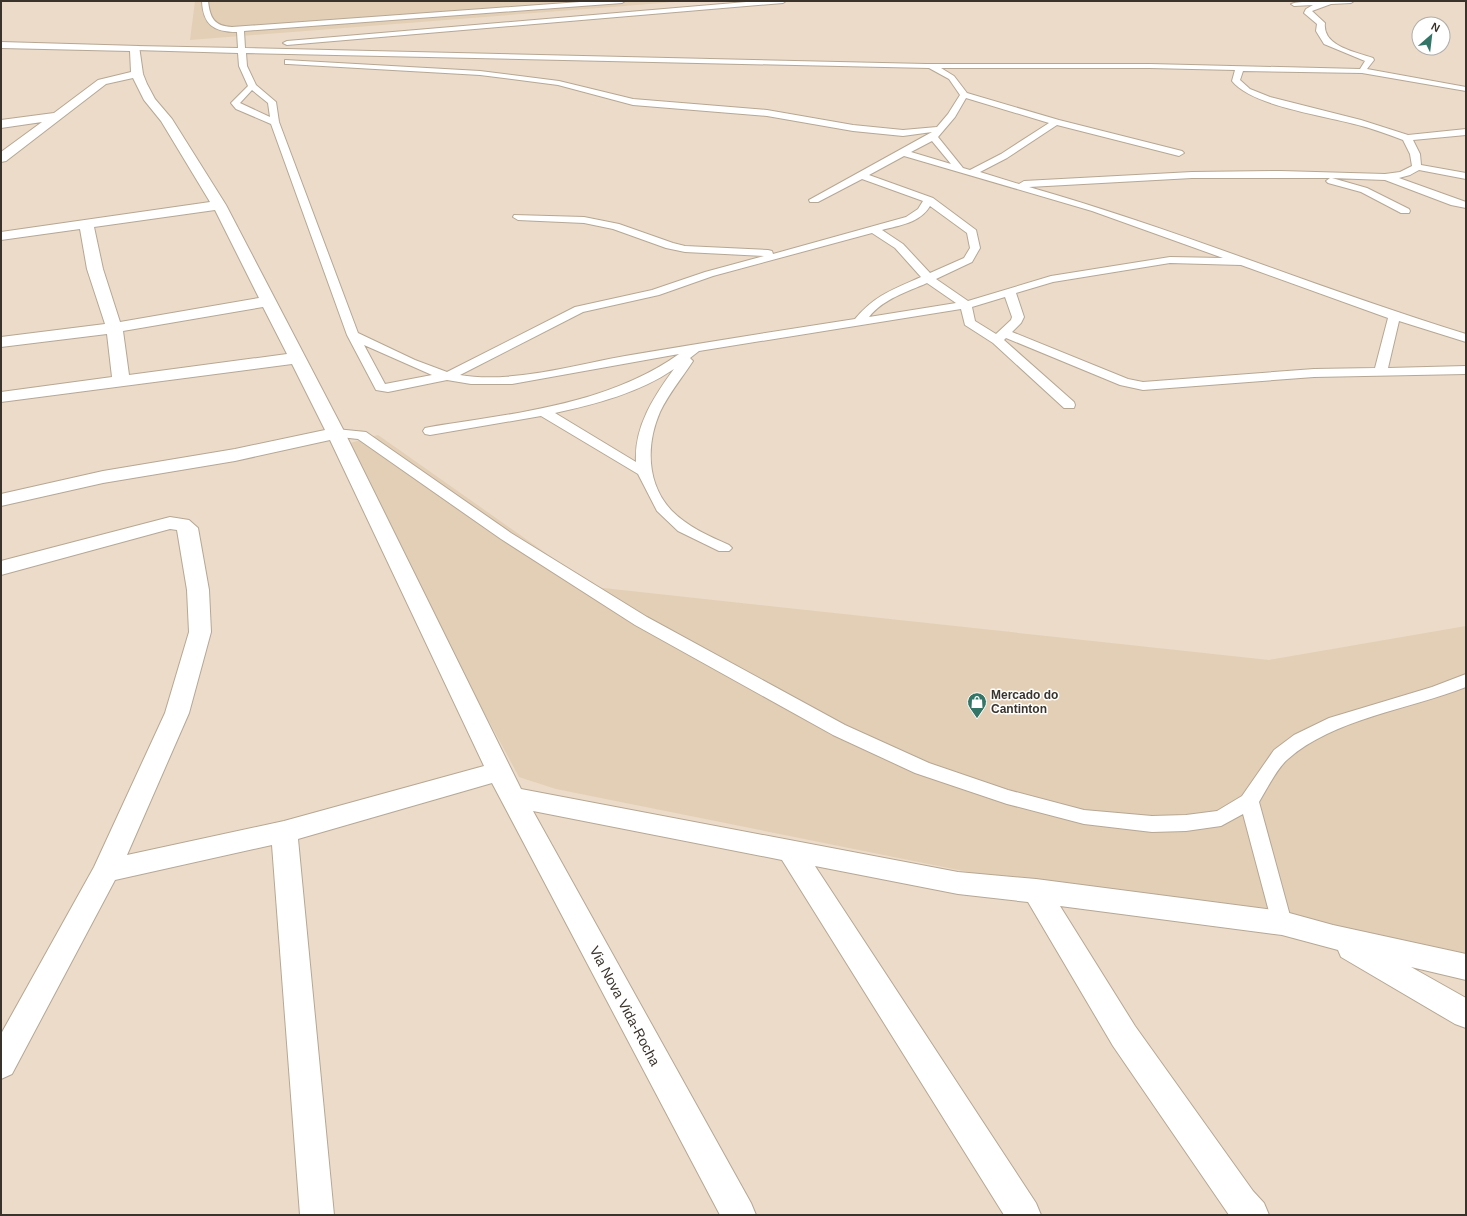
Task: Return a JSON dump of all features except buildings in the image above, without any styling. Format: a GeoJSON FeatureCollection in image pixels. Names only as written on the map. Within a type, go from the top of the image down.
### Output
{"type":"FeatureCollection","features":[{"type":"Feature","properties":{"kind":"street"},"geometry":{"type":"LineString","coordinates":[[1,158],[102,82],[137,74],[135,48],[3,46]]}},
{"type":"Feature","properties":{"kind":"street","name":"Via Nova Vida-Rocha"},"geometry":{"type":"LineString","coordinates":[[137,74],[150,100],[166,119],[219,205],[336,433],[512,797],[738,1215]]}},
{"type":"Feature","properties":{"kind":"street"},"geometry":{"type":"LineString","coordinates":[[1,124],[60,115]]}},
{"type":"Feature","properties":{"kind":"street"},"geometry":{"type":"LineString","coordinates":[[1,236],[219,205]]}},
{"type":"Feature","properties":{"kind":"street"},"geometry":{"type":"LineString","coordinates":[[86,225],[95,269],[114,328],[121,382]]}},
{"type":"Feature","properties":{"kind":"street"},"geometry":{"type":"LineString","coordinates":[[1,342],[114,328],[268,301]]}},
{"type":"Feature","properties":{"kind":"street"},"geometry":{"type":"LineString","coordinates":[[1,397],[297,358]]}},
{"type":"Feature","properties":{"kind":"street"},"geometry":{"type":"LineString","coordinates":[[1,500],[103,477],[235,455],[336,433]]}},
{"type":"Feature","properties":{"kind":"street"},"geometry":{"type":"LineString","coordinates":[[1,568],[170,523],[182,524],[188,528],[198,590],[200,632],[177,713],[106,871],[1,1064]]}},
{"type":"Feature","properties":{"kind":"street"},"geometry":{"type":"LineString","coordinates":[[106,871],[284,832],[500,771]]}},
{"type":"Feature","properties":{"kind":"street"},"geometry":{"type":"LineString","coordinates":[[512,797],[958,883],[1036,891],[1282,923],[1333,937],[1466,967]]}},
{"type":"Feature","properties":{"kind":"street"},"geometry":{"type":"LineString","coordinates":[[284,832],[317,1215]]}},
{"type":"Feature","properties":{"kind":"street"},"geometry":{"type":"LineString","coordinates":[[792,852],[1024,1215]]}},
{"type":"Feature","properties":{"kind":"street"},"geometry":{"type":"LineString","coordinates":[[1036,891],[1124,1036],[1252,1215]]}},
{"type":"Feature","properties":{"kind":"street"},"geometry":{"type":"LineString","coordinates":[[1333,937],[1466,1014]]}},
{"type":"Feature","properties":{"kind":"lane"},"geometry":{"type":"LineString","coordinates":[[206,1],[205,13],[210,23],[215,27],[228,29],[622,1]]}},
{"type":"Feature","properties":{"kind":"lane"},"geometry":{"type":"LineString","coordinates":[[242,52],[783,1]]}},
{"type":"Feature","properties":{"kind":"lane"},"geometry":{"type":"LineString","coordinates":[[1333,1],[1311,8],[1308,10],[1308,13],[1321,23],[1320,32],[1327,42],[1370,60],[1362,71]]}},
{"type":"Feature","properties":{"kind":"lane"},"geometry":{"type":"LineString","coordinates":[[1294,4],[1351,1]]}},
{"type":"Feature","properties":{"kind":"lane"},"geometry":{"type":"LineString","coordinates":[[240,29],[243,66],[252,86],[272,102],[275,122],[353,335],[380,387],[388,388],[448,376],[580,309],[655,293],[709,274],[784,253],[840,240],[910,219],[922,211],[929,200]]}},
{"type":"Feature","properties":{"kind":"lane"},"geometry":{"type":"LineString","coordinates":[[135,48],[242,52],[926,66],[1240,68],[1362,71],[1466,89]]}},
{"type":"Feature","properties":{"kind":"lane"},"geometry":{"type":"LineString","coordinates":[[242,52],[265,60]]}},
{"type":"Feature","properties":{"kind":"lane"},"geometry":{"type":"LineString","coordinates":[[280,61],[440,70],[520,77],[559,83],[612,98],[633,102],[730,108],[853,128],[903,133],[936,133]]}},
{"type":"Feature","properties":{"kind":"lane"},"geometry":{"type":"LineString","coordinates":[[926,66],[945,72],[953,78],[964,95],[1056,122],[1179,153]]}},
{"type":"Feature","properties":{"kind":"lane"},"geometry":{"type":"LineString","coordinates":[[1240,68],[1236,81],[1247,91],[1267,99],[1358,122],[1407,138],[1466,132]]}},
{"type":"Feature","properties":{"kind":"lane"},"geometry":{"type":"LineString","coordinates":[[252,86],[235,103],[239,107],[275,122]]}},
{"type":"Feature","properties":{"kind":"lane"},"geometry":{"type":"LineString","coordinates":[[814,200],[903,153],[927,148],[936,133],[952,115],[964,95]]}},
{"type":"Feature","properties":{"kind":"lane"},"geometry":{"type":"LineString","coordinates":[[973,172],[1004,156],[1056,122]]}},
{"type":"Feature","properties":{"kind":"lane"},"geometry":{"type":"LineString","coordinates":[[903,133],[959,168]]}},
{"type":"Feature","properties":{"kind":"lane"},"geometry":{"type":"LineString","coordinates":[[936,133],[959,168]]}},
{"type":"Feature","properties":{"kind":"lane"},"geometry":{"type":"LineString","coordinates":[[1407,138],[1415,154],[1417,167]]}},
{"type":"Feature","properties":{"kind":"lane"},"geometry":{"type":"LineString","coordinates":[[903,153],[973,172],[1096,209],[1240,262],[1394,316],[1466,338]]}},
{"type":"Feature","properties":{"kind":"lane"},"geometry":{"type":"LineString","coordinates":[[1417,167],[1466,176]]}},
{"type":"Feature","properties":{"kind":"lane"},"geometry":{"type":"LineString","coordinates":[[1013,184],[1192,175],[1306,174],[1385,177],[1409,174],[1417,167]]}},
{"type":"Feature","properties":{"kind":"lane"},"geometry":{"type":"LineString","coordinates":[[1306,174],[1364,190],[1406,211]]}},
{"type":"Feature","properties":{"kind":"lane"},"geometry":{"type":"LineString","coordinates":[[859,322],[871,307],[888,296],[968,260],[975,248],[972,232],[929,200],[861,175]]}},
{"type":"Feature","properties":{"kind":"lane"},"geometry":{"type":"LineString","coordinates":[[1385,177],[1455,203],[1466,205]]}},
{"type":"Feature","properties":{"kind":"lane"},"geometry":{"type":"LineString","coordinates":[[518,217],[591,222],[615,226],[670,246],[685,249],[784,253]]}},
{"type":"Feature","properties":{"kind":"lane"},"geometry":{"type":"LineString","coordinates":[[873,229],[899,246],[928,278],[966,305],[970,323],[1124,382],[1144,386],[1314,373],[1466,370]]}},
{"type":"Feature","properties":{"kind":"lane"},"geometry":{"type":"LineString","coordinates":[[1170,260],[1190,244]]}},
{"type":"Feature","properties":{"kind":"lane"},"geometry":{"type":"LineString","coordinates":[[353,335],[418,366],[448,376],[487,381],[512,380],[698,347],[966,305],[1051,279],[1170,260],[1240,262]]}},
{"type":"Feature","properties":{"kind":"lane"},"geometry":{"type":"LineString","coordinates":[[1001,336],[1017,321],[1018,317],[1009,291]]}},
{"type":"Feature","properties":{"kind":"lane"},"geometry":{"type":"LineString","coordinates":[[1381,371],[1394,316]]}},
{"type":"Feature","properties":{"kind":"lane"},"geometry":{"type":"LineString","coordinates":[[1001,336],[1069,405]]}},
{"type":"Feature","properties":{"kind":"lane"},"geometry":{"type":"LineString","coordinates":[[430,431],[543,412],[592,400],[648,380],[698,347]]}},
{"type":"Feature","properties":{"kind":"lane"},"geometry":{"type":"LineString","coordinates":[[698,347],[675,375],[658,402],[644,435],[644,472],[655,498],[670,518],[692,534],[724,548]]}},
{"type":"Feature","properties":{"kind":"lane"},"geometry":{"type":"LineString","coordinates":[[370,369],[397,356]]}},
{"type":"Feature","properties":{"kind":"lane"},"geometry":{"type":"LineString","coordinates":[[543,412],[644,472]]}},
{"type":"Feature","properties":{"kind":"lane"},"geometry":{"type":"LineString","coordinates":[[336,433],[361,435],[506,536],[641,621],[839,730],[922,768],[1007,797],[1084,817],[1152,824],[1186,823],[1221,818],[1249,800],[1280,755],[1300,740],[1335,723],[1438,691],[1466,680]]}},
{"type":"Feature","properties":{"kind":"lane"},"geometry":{"type":"LineString","coordinates":[[1249,800],[1282,923]]}},
{"type":"Feature","properties":{"kind":"shaded area"},"geometry":{"type":"Polygon","coordinates":[[[195,1],[688,1],[190,40],[195,1]]]}},
{"type":"Feature","properties":{"kind":"shaded area","name":"Mercado do Cantinton"},"geometry":{"type":"Polygon","coordinates":[[[378,435],[594,587],[1269,660],[1466,626],[1466,972],[556,789],[519,777],[340,446],[378,435]]]}},
{"type":"Feature","properties":{"kind":"place","name":"Mercado do Cantinton"},"geometry":{"type":"Point","coordinates":[977,719]}}]}
